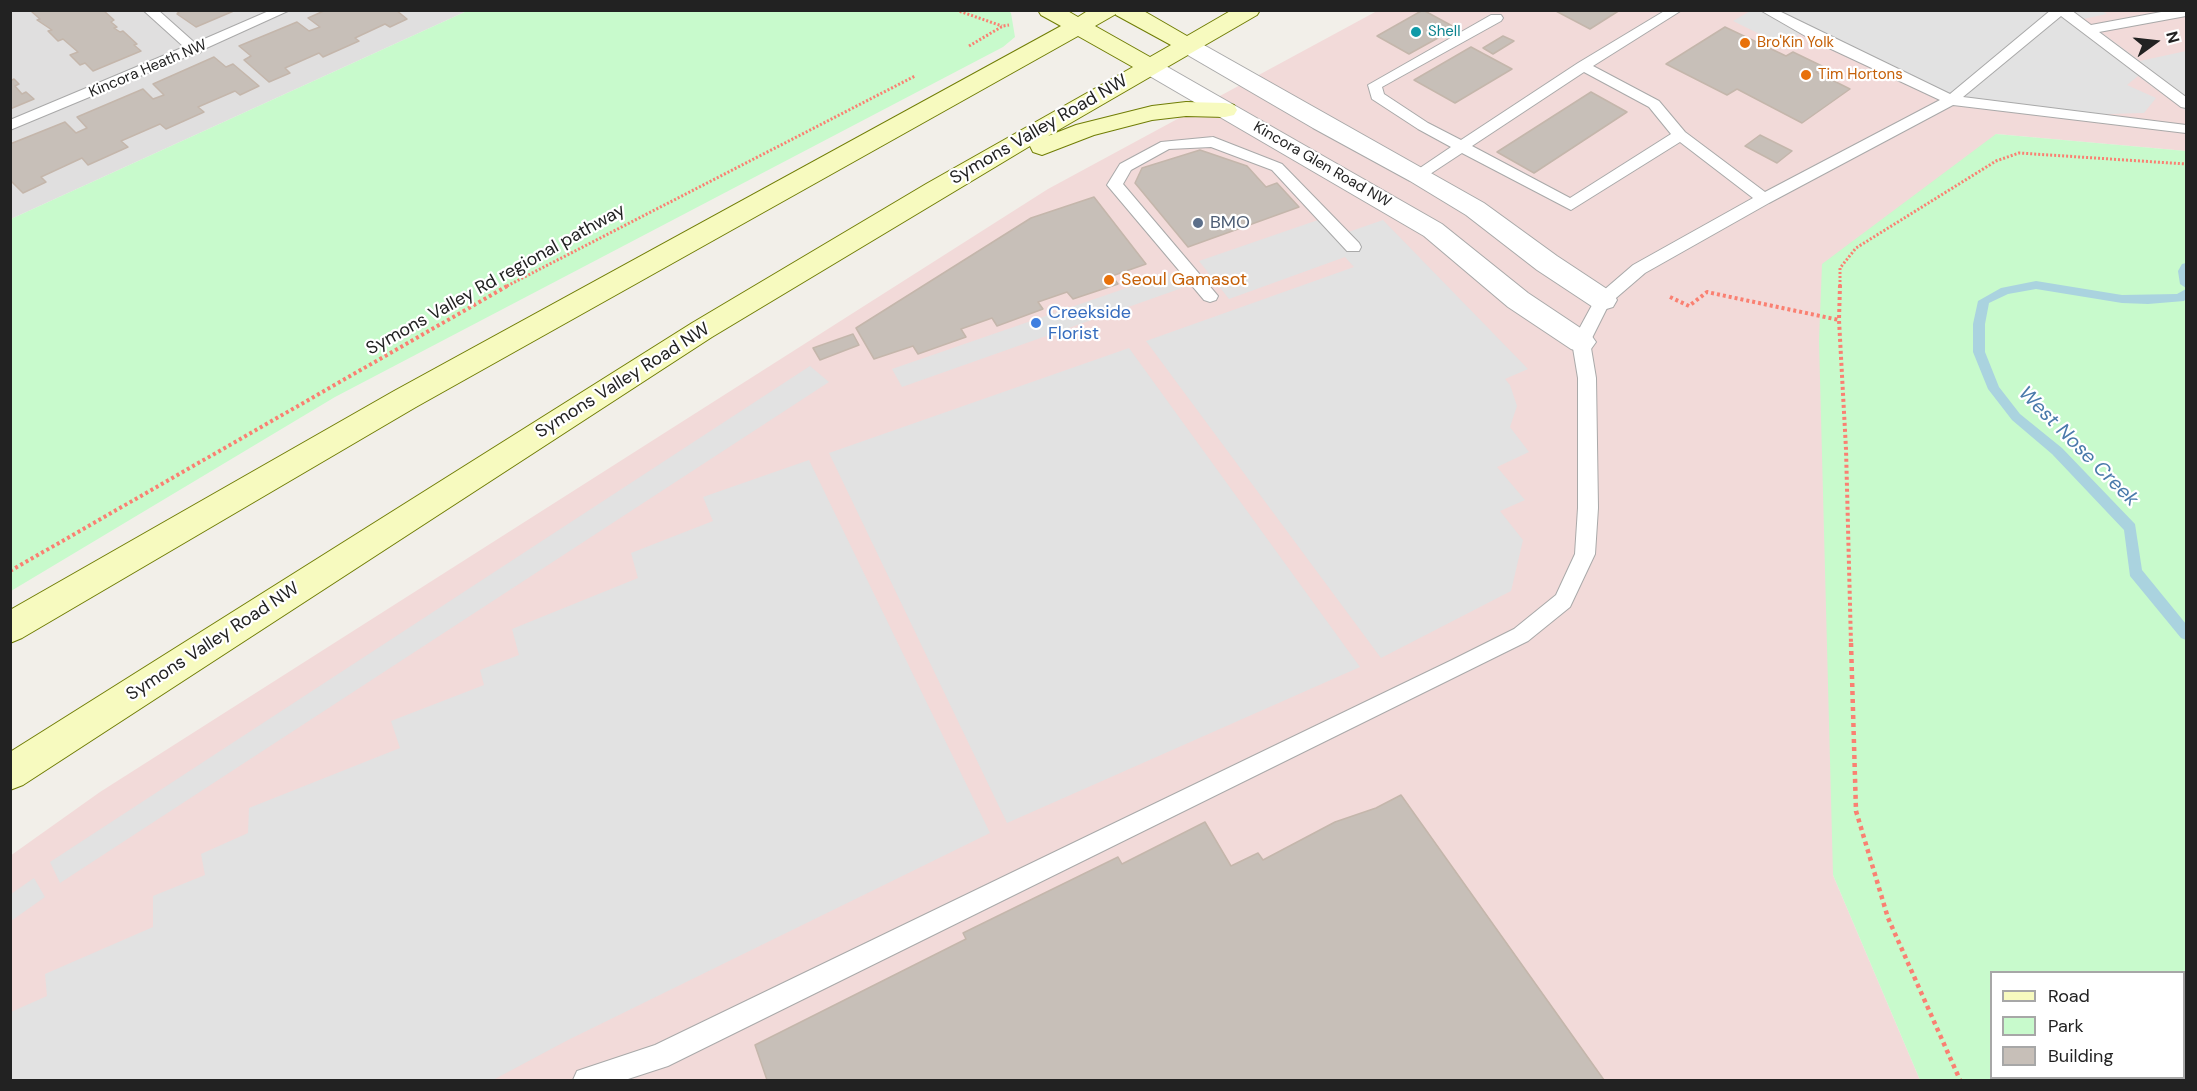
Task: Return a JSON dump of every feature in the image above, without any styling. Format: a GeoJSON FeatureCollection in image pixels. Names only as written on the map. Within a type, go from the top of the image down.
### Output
{"type":"FeatureCollection","features":[{"type":"Feature","properties":{"kind":"main road","name":"Kincora Glen Road NW"},"geometry":{"type":"LineString","coordinates":[[1049,10],[1149,66]]}},
{"type":"Feature","properties":{"kind":"main road"},"geometry":{"type":"LineString","coordinates":[[10,628],[405,399],[1107,10]]}},
{"type":"Feature","properties":{"kind":"main road"},"geometry":{"type":"LineString","coordinates":[[1124,10],[1187,45]]}},
{"type":"Feature","properties":{"kind":"main road","name":"Symons Valley Road NW"},"geometry":{"type":"LineString","coordinates":[[10,773],[702,330],[935,190],[1249,10]]}},
{"type":"Feature","properties":{"kind":"main road"},"geometry":{"type":"LineString","coordinates":[[935,190],[1085,130],[1152,113],[1186,109],[1225,110]]}},
{"type":"Feature","properties":{"kind":"street"},"geometry":{"type":"LineString","coordinates":[[1187,45],[1322,123],[1419,175],[1475,209],[1547,263],[1604,300]]}},
{"type":"Feature","properties":{"kind":"street","name":"Kincora Glen Road NW"},"geometry":{"type":"LineString","coordinates":[[1149,66],[1433,230],[1513,295],[1581,342]]}},
{"type":"Feature","properties":{"kind":"lane"},"geometry":{"type":"LineString","coordinates":[[149,10],[195,50]]}},
{"type":"Feature","properties":{"kind":"lane","name":"Kincora Heath NW"},"geometry":{"type":"LineString","coordinates":[[10,126],[195,50],[284,10]]}},
{"type":"Feature","properties":{"kind":"lane"},"geometry":{"type":"LineString","coordinates":[[1419,175],[1583,66],[1676,10]]}},
{"type":"Feature","properties":{"kind":"lane"},"geometry":{"type":"LineString","coordinates":[[1766,10],[1819,38],[1951,100],[2187,129]]}},
{"type":"Feature","properties":{"kind":"lane"},"geometry":{"type":"LineString","coordinates":[[586,1080],[659,1057],[1521,635],[1563,601],[1585,554],[1588,508],[1587,378],[1581,342],[1604,300],[1639,269],[1764,199],[1951,100],[2061,10],[2187,104]]}},
{"type":"Feature","properties":{"kind":"lane"},"geometry":{"type":"LineString","coordinates":[[2087,30],[2187,12]]}},
{"type":"Feature","properties":{"kind":"lane"},"geometry":{"type":"LineString","coordinates":[[1496,18],[1375,85],[1377,96],[1423,126],[1571,205],[1680,135]]}},
{"type":"Feature","properties":{"kind":"lane"},"geometry":{"type":"LineString","coordinates":[[1583,66],[1654,104],[1680,135],[1764,199]]}},
{"type":"Feature","properties":{"kind":"lane"},"geometry":{"type":"LineString","coordinates":[[1210,296],[1115,185],[1125,167],[1166,145],[1213,141],[1277,167],[1353,247]]}},
{"type":"Feature","properties":{"kind":"path"},"geometry":{"type":"LineString","coordinates":[[956,10],[1003,26],[964,49]]}},
{"type":"Feature","properties":{"kind":"path","name":"Symons Valley Rd regional pathway"},"geometry":{"type":"LineString","coordinates":[[10,571],[537,269],[923,71]]}},
{"type":"Feature","properties":{"kind":"path"},"geometry":{"type":"LineString","coordinates":[[1960,1080],[1888,918],[1856,812],[1839,268],[1856,248],[1996,161],[2019,153],[2187,164]]}},
{"type":"Feature","properties":{"kind":"path"},"geometry":{"type":"LineString","coordinates":[[1670,297],[1689,306],[1707,292],[1839,320]]}},
{"type":"Feature","properties":{"kind":"shaded area"},"geometry":{"type":"Polygon","coordinates":[[[11,10],[467,11],[11,219],[11,10]]]}},
{"type":"Feature","properties":{"kind":"shaded area"},"geometry":{"type":"Polygon","coordinates":[[[1752,10],[2102,11],[2107,14],[2083,19],[2140,61],[2186,51],[2186,111],[2138,76],[2127,85],[2156,98],[2144,113],[2075,115],[1968,107],[1808,29],[1782,45],[1733,21],[1752,10]]]}},
{"type":"Feature","properties":{"kind":"shaded area"},"geometry":{"type":"Polygon","coordinates":[[[1377,11],[2186,11],[2186,151],[1996,134],[1833,875],[1920,1080],[11,1080],[10,856],[100,792],[1048,189],[1377,11]]]}},
{"type":"Feature","properties":{"kind":"shaded area"},"geometry":{"type":"Polygon","coordinates":[[[1318,220],[1334,237],[1383,220],[1528,369],[1505,379],[1510,385],[1517,406],[1510,427],[1529,452],[1497,467],[1525,500],[1500,511],[1523,540],[1511,591],[1381,658],[1146,341],[1354,267],[1345,257],[1229,299],[1199,261],[1318,220]]]}},
{"type":"Feature","properties":{"kind":"shaded area"},"geometry":{"type":"Polygon","coordinates":[[[1170,273],[1182,288],[902,387],[892,369],[1170,273]]]}},
{"type":"Feature","properties":{"kind":"shaded area"},"geometry":{"type":"Polygon","coordinates":[[[1129,348],[1360,667],[1007,823],[829,453],[1129,348]]]}},
{"type":"Feature","properties":{"kind":"shaded area"},"geometry":{"type":"Polygon","coordinates":[[[810,366],[829,382],[60,883],[50,862],[810,366]]]}},
{"type":"Feature","properties":{"kind":"shaded area"},"geometry":{"type":"Polygon","coordinates":[[[809,460],[990,833],[568,1040],[493,1080],[11,1080],[11,1012],[47,996],[45,974],[153,927],[153,896],[205,875],[201,854],[248,833],[249,808],[400,748],[391,721],[484,685],[480,670],[519,655],[512,629],[638,578],[631,553],[713,521],[703,497],[809,460]]]}},
{"type":"Feature","properties":{"kind":"shaded area"},"geometry":{"type":"Polygon","coordinates":[[[34,878],[45,897],[11,921],[11,894],[34,878]]]}},
{"type":"Feature","properties":{"kind":"green space"},"geometry":{"type":"Polygon","coordinates":[[[1008,10],[1011,13],[1015,37],[1003,47],[335,397],[11,591],[11,219],[467,11],[1008,10]]]}},
{"type":"Feature","properties":{"kind":"green space"},"geometry":{"type":"Polygon","coordinates":[[[1996,134],[2186,151],[2186,1080],[1920,1080],[1833,875],[1819,341],[1822,264],[1996,134]]]}},
{"type":"Feature","properties":{"kind":"building"},"geometry":{"type":"Polygon","coordinates":[[[36,10],[103,10],[114,20],[111,22],[117,27],[114,28],[120,32],[123,31],[141,51],[93,71],[85,63],[80,65],[70,55],[78,52],[63,39],[58,41],[48,31],[52,30],[37,20],[40,19],[32,12],[36,10]]]}},
{"type":"Feature","properties":{"kind":"building"},"geometry":{"type":"Polygon","coordinates":[[[172,10],[236,10],[196,27],[172,10]]]}},
{"type":"Feature","properties":{"kind":"building"},"geometry":{"type":"Polygon","coordinates":[[[326,10],[396,10],[407,19],[390,27],[385,24],[355,38],[359,41],[323,57],[319,53],[285,68],[290,73],[269,82],[244,60],[251,56],[239,46],[297,22],[309,31],[320,27],[308,18],[326,10]]]}},
{"type":"Feature","properties":{"kind":"building","name":"Shell"},"geometry":{"type":"Polygon","coordinates":[[[1423,10],[1456,28],[1409,54],[1377,36],[1423,10]]]}},
{"type":"Feature","properties":{"kind":"building"},"geometry":{"type":"Polygon","coordinates":[[[1554,10],[1620,10],[1590,29],[1554,10]]]}},
{"type":"Feature","properties":{"kind":"building"},"geometry":{"type":"Polygon","coordinates":[[[1725,27],[1786,56],[1793,52],[1824,67],[1816,72],[1850,89],[1802,123],[1737,89],[1727,95],[1666,64],[1725,27]]]}},
{"type":"Feature","properties":{"kind":"building"},"geometry":{"type":"Polygon","coordinates":[[[1503,36],[1514,41],[1493,54],[1483,48],[1503,36]]]}},
{"type":"Feature","properties":{"kind":"building","name":"Shell"},"geometry":{"type":"Polygon","coordinates":[[[1471,47],[1512,69],[1455,103],[1414,80],[1471,47]]]}},
{"type":"Feature","properties":{"kind":"building"},"geometry":{"type":"Polygon","coordinates":[[[214,57],[226,67],[233,64],[259,86],[240,95],[235,91],[198,107],[204,112],[166,129],[160,124],[121,141],[128,147],[88,165],[82,158],[41,177],[46,182],[23,193],[10,180],[10,144],[65,122],[76,133],[87,128],[77,117],[143,89],[153,99],[164,95],[153,84],[214,57]]]}},
{"type":"Feature","properties":{"kind":"building"},"geometry":{"type":"Polygon","coordinates":[[[14,79],[19,84],[15,86],[22,94],[26,92],[34,99],[10,109],[10,81],[14,79]]]}},
{"type":"Feature","properties":{"kind":"building"},"geometry":{"type":"Polygon","coordinates":[[[1591,92],[1627,112],[1534,173],[1497,152],[1591,92]]]}},
{"type":"Feature","properties":{"kind":"building"},"geometry":{"type":"Polygon","coordinates":[[[1760,135],[1792,151],[1777,163],[1745,146],[1760,135]]]}},
{"type":"Feature","properties":{"kind":"building"},"geometry":{"type":"Polygon","coordinates":[[[1200,150],[1247,166],[1266,187],[1277,183],[1299,207],[1188,247],[1135,183],[1142,168],[1200,150]]]}},
{"type":"Feature","properties":{"kind":"building"},"geometry":{"type":"Polygon","coordinates":[[[1094,197],[1146,264],[1112,276],[1118,284],[1073,299],[1067,292],[1038,302],[1043,309],[997,326],[992,318],[961,329],[966,337],[918,354],[913,346],[874,359],[856,328],[1031,218],[1094,197]]]}},
{"type":"Feature","properties":{"kind":"building"},"geometry":{"type":"Polygon","coordinates":[[[853,334],[859,345],[820,360],[813,348],[853,334]]]}},
{"type":"Feature","properties":{"kind":"building"},"geometry":{"type":"Polygon","coordinates":[[[1401,795],[1604,1080],[767,1080],[755,1045],[966,939],[963,933],[1118,857],[1122,864],[1205,822],[1231,866],[1258,853],[1263,860],[1335,822],[1376,808],[1401,795]]]}},
{"type":"Feature","properties":{"kind":"waterway","name":"West Nose Creek"},"geometry":{"type":"LineString","coordinates":[[2186,267],[2184,271],[2186,284]]}},
{"type":"Feature","properties":{"kind":"waterway","name":"West Nose Creek"},"geometry":{"type":"LineString","coordinates":[[2186,293],[2180,298],[2122,299],[2036,285],[2005,291],[1984,301],[1979,324],[1979,352],[1994,389],[2016,417],[2057,451],[2130,528],[2135,572],[2186,634]]}},
{"type":"Feature","properties":{"kind":"place","name":"Shell"},"geometry":{"type":"Point","coordinates":[1416,32]}},
{"type":"Feature","properties":{"kind":"place","name":"Bro'Kin Yolk"},"geometry":{"type":"Point","coordinates":[1745,43]}},
{"type":"Feature","properties":{"kind":"place","name":"Tim Hortons"},"geometry":{"type":"Point","coordinates":[1806,75]}},
{"type":"Feature","properties":{"kind":"place","name":"BMO"},"geometry":{"type":"Point","coordinates":[1198,223]}},
{"type":"Feature","properties":{"kind":"place","name":"Seoul Gamasot"},"geometry":{"type":"Point","coordinates":[1109,280]}},
{"type":"Feature","properties":{"kind":"place","name":"Creekside Florist"},"geometry":{"type":"Point","coordinates":[1036,323]}}]}
